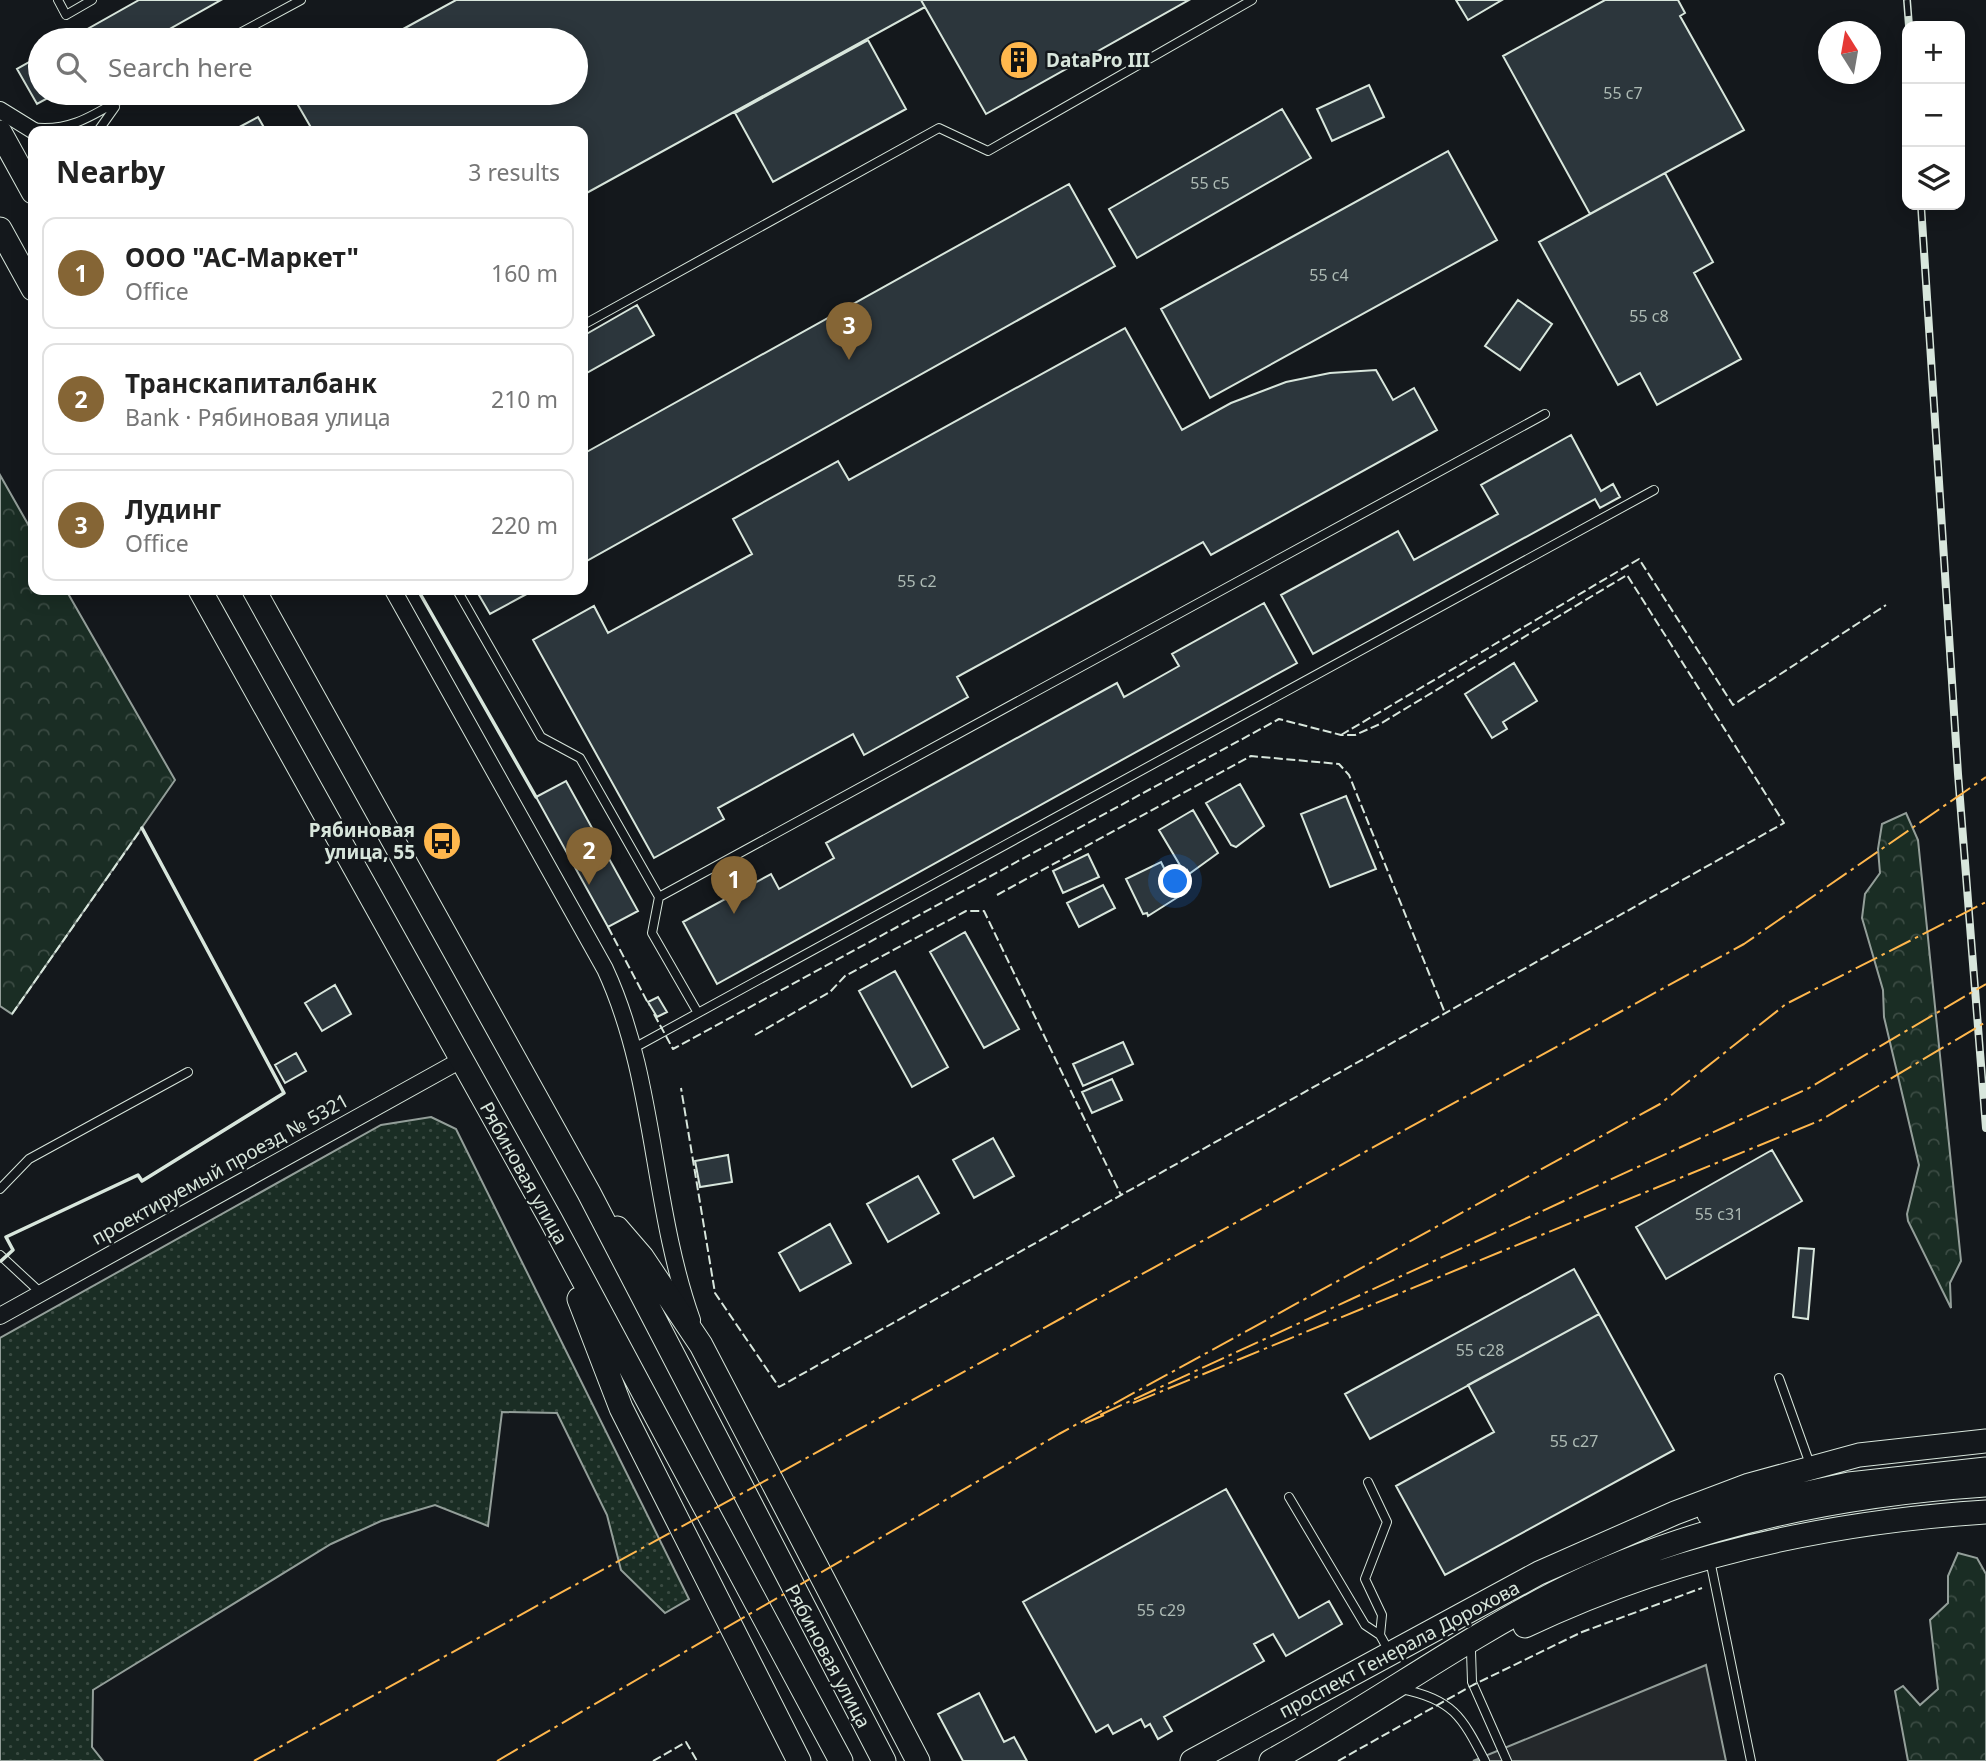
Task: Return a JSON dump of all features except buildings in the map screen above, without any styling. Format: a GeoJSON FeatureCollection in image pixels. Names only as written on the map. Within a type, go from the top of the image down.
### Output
{"type":"FeatureCollection","features":[{"type":"Feature","properties":{"kind":"main road"},"geometry":{"type":"LineString","coordinates":[[0,132],[28,183]]}},
{"type":"Feature","properties":{"kind":"main road"},"geometry":{"type":"LineString","coordinates":[[0,229],[28,280]]}},
{"type":"Feature","properties":{"kind":"main road","name":"Рябиновая улица"},"geometry":{"type":"LineString","coordinates":[[203,595],[551,1220],[841,1761]]}},
{"type":"Feature","properties":{"kind":"main road","name":"Рябиновая улица"},"geometry":{"type":"LineString","coordinates":[[257,595],[589,1193],[817,1637],[884,1761]]}},
{"type":"Feature","properties":{"kind":"main road"},"geometry":{"type":"LineString","coordinates":[[589,1193],[642,1257],[701,1345],[918,1761]]}},
{"type":"Feature","properties":{"kind":"main road"},"geometry":{"type":"LineString","coordinates":[[551,1220],[621,1408],[799,1761]]}},
{"type":"Feature","properties":{"kind":"main road","name":"проспект Генерала Дорохова"},"geometry":{"type":"LineString","coordinates":[[1192,1761],[1385,1644],[1608,1542],[1749,1485],[1859,1455],[1986,1441]]}},
{"type":"Feature","properties":{"kind":"main road","name":"проспект Генерала Дорохова"},"geometry":{"type":"LineString","coordinates":[[1608,1542],[1794,1493],[1874,1480],[1986,1469]]}},
{"type":"Feature","properties":{"kind":"main road","name":"проспект Генерала Дорохова"},"geometry":{"type":"LineString","coordinates":[[1271,1761],[1554,1594],[1677,1543],[1735,1524],[1799,1509],[1902,1493],[1986,1485]]}},
{"type":"Feature","properties":{"kind":"main road","name":"проспект Генерала Дорохова"},"geometry":{"type":"LineString","coordinates":[[1362,1707],[1471,1651],[1599,1594],[1709,1557],[1854,1525],[1986,1512]]}},
{"type":"Feature","properties":{"kind":"street"},"geometry":{"type":"LineString","coordinates":[[0,110],[28,128]]}},
{"type":"Feature","properties":{"kind":"street"},"geometry":{"type":"LineString","coordinates":[[396,595],[605,968],[620,1001],[634,1048],[668,1240],[701,1345]]}},
{"type":"Feature","properties":{"kind":"street","name":"проектируемый проезд № 5321"},"geometry":{"type":"LineString","coordinates":[[0,1316],[461,1060]]}},
{"type":"Feature","properties":{"kind":"lane"},"geometry":{"type":"LineString","coordinates":[[58,0],[66,15],[92,0]]}},
{"type":"Feature","properties":{"kind":"lane"},"geometry":{"type":"LineString","coordinates":[[249,28],[300,0]]}},
{"type":"Feature","properties":{"kind":"lane"},"geometry":{"type":"LineString","coordinates":[[588,322],[939,128],[988,151],[1252,0]]}},
{"type":"Feature","properties":{"kind":"lane"},"geometry":{"type":"LineString","coordinates":[[67,126],[111,105]]}},
{"type":"Feature","properties":{"kind":"lane"},"geometry":{"type":"LineString","coordinates":[[101,126],[108,113],[117,105]]}},
{"type":"Feature","properties":{"kind":"lane"},"geometry":{"type":"LineString","coordinates":[[659,897],[1545,414]]}},
{"type":"Feature","properties":{"kind":"lane"},"geometry":{"type":"LineString","coordinates":[[634,1048],[1654,489]]}},
{"type":"Feature","properties":{"kind":"lane"},"geometry":{"type":"LineString","coordinates":[[460,595],[541,737],[580,758],[659,897],[652,933],[698,1013]]}},
{"type":"Feature","properties":{"kind":"lane"},"geometry":{"type":"LineString","coordinates":[[0,1189],[29,1159],[188,1072]]}},
{"type":"Feature","properties":{"kind":"lane"},"geometry":{"type":"LineString","coordinates":[[0,1255],[41,1293]]}},
{"type":"Feature","properties":{"kind":"lane"},"geometry":{"type":"LineString","coordinates":[[1779,1378],[1811,1467]]}},
{"type":"Feature","properties":{"kind":"lane"},"geometry":{"type":"LineString","coordinates":[[1368,1482],[1387,1522],[1365,1579],[1382,1615],[1385,1644]]}},
{"type":"Feature","properties":{"kind":"lane"},"geometry":{"type":"LineString","coordinates":[[1289,1497],[1365,1625],[1385,1644]]}},
{"type":"Feature","properties":{"kind":"lane"},"geometry":{"type":"LineString","coordinates":[[1709,1557],[1751,1761]]}},
{"type":"Feature","properties":{"kind":"lane"},"geometry":{"type":"LineString","coordinates":[[1471,1651],[1473,1685],[1507,1761]]}},
{"type":"Feature","properties":{"kind":"lane"},"geometry":{"type":"LineString","coordinates":[[1398,1688],[1430,1696],[1454,1709],[1485,1761]]}},
{"type":"Feature","properties":{"kind":"green space"},"geometry":{"type":"Polygon","coordinates":[[[0,475],[28,524],[28,595],[69,595],[175,780],[12,1014],[0,1006],[0,475]]]}},
{"type":"Feature","properties":{"kind":"green space"},"geometry":{"type":"Polygon","coordinates":[[[1906,813],[1918,840],[1961,1261],[1950,1283],[1951,1308],[1908,1221],[1907,1214],[1919,1165],[1884,1017],[1883,990],[1862,918],[1865,894],[1880,873],[1878,849],[1882,824],[1906,813]]]}},
{"type":"Feature","properties":{"kind":"green space"},"geometry":{"type":"Polygon","coordinates":[[[431,1117],[456,1129],[689,1599],[665,1613],[621,1570],[607,1515],[557,1413],[502,1412],[488,1526],[435,1505],[381,1521],[331,1544],[93,1690],[92,1747],[103,1761],[0,1761],[0,1338],[381,1125],[431,1117]]]}},
{"type":"Feature","properties":{"kind":"green space"},"geometry":{"type":"Polygon","coordinates":[[[1958,1553],[1977,1558],[1986,1574],[1986,1761],[1908,1761],[1895,1691],[1903,1686],[1920,1705],[1938,1689],[1930,1620],[1948,1603],[1948,1576],[1958,1553]]]}},
{"type":"Feature","properties":{"kind":"shaded area"},"geometry":{"type":"Polygon","coordinates":[[[1706,1665],[1726,1761],[1473,1761],[1706,1665]]]}},
{"type":"Feature","properties":{"kind":"railway"},"geometry":{"type":"LineString","coordinates":[[1907,0],[1909,21]]}},
{"type":"Feature","properties":{"kind":"railway"},"geometry":{"type":"LineString","coordinates":[[1921,210],[1958,774],[1986,1128]]}},
{"type":"Feature","properties":{"kind":"fence"},"geometry":{"type":"LineString","coordinates":[[1341,735],[1639,559],[1733,705],[1886,605]]}},
{"type":"Feature","properties":{"kind":"fence"},"geometry":{"type":"LineString","coordinates":[[654,1014],[673,1049],[1279,719],[1341,735],[1355,735],[1380,724],[1627,575],[1784,823],[779,1387],[715,1293],[681,1088]]}},
{"type":"Feature","properties":{"kind":"fence"},"geometry":{"type":"LineString","coordinates":[[997,895],[1251,756],[1339,764],[1349,775],[1445,1013]]}},
{"type":"Feature","properties":{"kind":"fence"},"geometry":{"type":"LineString","coordinates":[[12,1014],[142,828]]}},
{"type":"Feature","properties":{"kind":"fence"},"geometry":{"type":"LineString","coordinates":[[755,1035],[830,992],[845,976],[966,911],[984,911],[1121,1195]]}},
{"type":"Feature","properties":{"kind":"fence"},"geometry":{"type":"LineString","coordinates":[[608,927],[649,1005]]}},
{"type":"Feature","properties":{"kind":"fence"},"geometry":{"type":"LineString","coordinates":[[1338,1761],[1473,1685],[1582,1632],[1702,1588]]}},
{"type":"Feature","properties":{"kind":"fence"},"geometry":{"type":"LineString","coordinates":[[653,1761],[686,1742],[697,1761]]}},
{"type":"Feature","properties":{"kind":"wall"},"geometry":{"type":"LineString","coordinates":[[421,595],[536,797]]}},
{"type":"Feature","properties":{"kind":"wall"},"geometry":{"type":"LineString","coordinates":[[1,1261],[13,1250],[6,1237],[138,1175],[142,1181],[284,1093],[142,828]]}},
{"type":"Feature","properties":{"kind":"power"},"geometry":{"type":"LineString","coordinates":[[254,1761],[1744,944],[1986,777]]}},
{"type":"Feature","properties":{"kind":"power"},"geometry":{"type":"LineString","coordinates":[[497,1761],[1059,1434],[1660,1104],[1786,1004],[1986,902]]}},
{"type":"Feature","properties":{"kind":"power"},"geometry":{"type":"LineString","coordinates":[[1100,1415],[1809,1088],[1986,984]]}},
{"type":"Feature","properties":{"kind":"power"},"geometry":{"type":"LineString","coordinates":[[1133,1403],[1821,1120],[1986,1022]]}},
{"type":"Feature","properties":{"kind":"power"},"geometry":{"type":"LineString","coordinates":[[1085,1423],[1104,1415]]}},
{"type":"Feature","properties":{"kind":"place","name":"DataPro III"},"geometry":{"type":"Point","coordinates":[1019,60]}},
{"type":"Feature","properties":{"kind":"place","name":"Лудинг"},"geometry":{"type":"Point","coordinates":[849,360]}},
{"type":"Feature","properties":{"kind":"place","name":"Рябиновая улица, 55"},"geometry":{"type":"Point","coordinates":[442,841]}},
{"type":"Feature","properties":{"kind":"place","name":"Транскапиталбанк"},"geometry":{"type":"Point","coordinates":[589,885]}},
{"type":"Feature","properties":{"kind":"place","name":"ООО \"АС-Маркет\""},"geometry":{"type":"Point","coordinates":[734,914]}}]}
